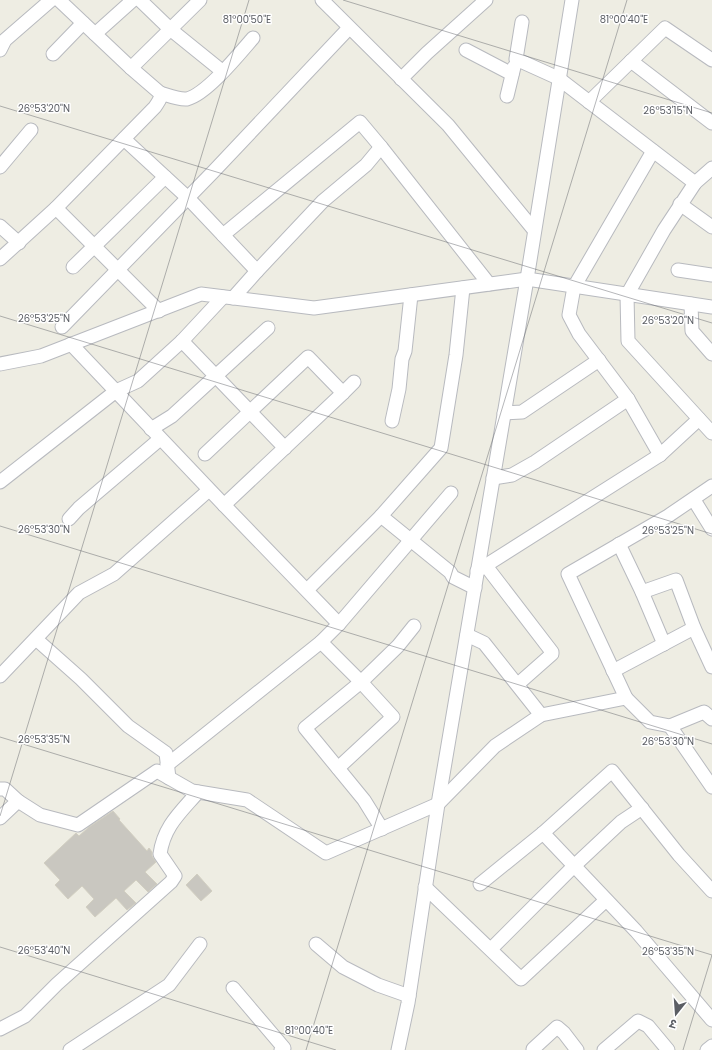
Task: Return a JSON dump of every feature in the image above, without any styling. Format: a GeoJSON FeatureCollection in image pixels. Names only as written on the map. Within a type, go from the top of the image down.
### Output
{"type":"FeatureCollection","features":[{"type":"Feature","properties":{"kind":"street"},"geometry":{"type":"LineString","coordinates":[[0,50],[5,40],[51,0]]}},
{"type":"Feature","properties":{"kind":"street"},"geometry":{"type":"LineString","coordinates":[[59,0],[131,68],[160,93],[185,99],[198,95],[254,38]]}},
{"type":"Feature","properties":{"kind":"street"},"geometry":{"type":"LineString","coordinates":[[95,34],[132,0]]}},
{"type":"Feature","properties":{"kind":"street"},"geometry":{"type":"LineString","coordinates":[[140,0],[170,29],[222,71]]}},
{"type":"Feature","properties":{"kind":"street"},"geometry":{"type":"LineString","coordinates":[[131,68],[200,0]]}},
{"type":"Feature","properties":{"kind":"street"},"geometry":{"type":"LineString","coordinates":[[322,0],[448,125],[534,230]]}},
{"type":"Feature","properties":{"kind":"street"},"geometry":{"type":"LineString","coordinates":[[401,79],[427,53],[486,0]]}},
{"type":"Feature","properties":{"kind":"street"},"geometry":{"type":"LineString","coordinates":[[398,1050],[409,996],[438,804],[474,588],[481,568],[493,478],[572,0]]}},
{"type":"Feature","properties":{"kind":"street"},"geometry":{"type":"LineString","coordinates":[[507,96],[516,59],[522,22]]}},
{"type":"Feature","properties":{"kind":"street"},"geometry":{"type":"LineString","coordinates":[[53,54],[83,23]]}},
{"type":"Feature","properties":{"kind":"street"},"geometry":{"type":"LineString","coordinates":[[62,327],[188,198],[349,28]]}},
{"type":"Feature","properties":{"kind":"street"},"geometry":{"type":"LineString","coordinates":[[589,102],[665,28],[712,60]]}},
{"type":"Feature","properties":{"kind":"street"},"geometry":{"type":"LineString","coordinates":[[466,50],[512,74]]}},
{"type":"Feature","properties":{"kind":"street"},"geometry":{"type":"LineString","coordinates":[[516,59],[558,78],[695,183]]}},
{"type":"Feature","properties":{"kind":"street"},"geometry":{"type":"LineString","coordinates":[[631,61],[712,123]]}},
{"type":"Feature","properties":{"kind":"street"},"geometry":{"type":"LineString","coordinates":[[0,259],[56,208],[155,107],[160,100],[160,93]]}},
{"type":"Feature","properties":{"kind":"street"},"geometry":{"type":"LineString","coordinates":[[222,235],[360,122],[489,284]]}},
{"type":"Feature","properties":{"kind":"street"},"geometry":{"type":"LineString","coordinates":[[0,167],[31,130]]}},
{"type":"Feature","properties":{"kind":"street"},"geometry":{"type":"LineString","coordinates":[[124,139],[188,198],[257,271]]}},
{"type":"Feature","properties":{"kind":"street"},"geometry":{"type":"LineString","coordinates":[[0,482],[116,391],[138,381],[257,271],[323,201],[366,165],[381,147]]}},
{"type":"Feature","properties":{"kind":"street"},"geometry":{"type":"LineString","coordinates":[[653,151],[574,287],[569,315],[579,334],[628,399],[660,454]]}},
{"type":"Feature","properties":{"kind":"street"},"geometry":{"type":"LineString","coordinates":[[712,168],[695,183],[680,204],[627,294],[628,341],[712,433]]}},
{"type":"Feature","properties":{"kind":"street"},"geometry":{"type":"LineString","coordinates":[[73,267],[165,177]]}},
{"type":"Feature","properties":{"kind":"street"},"geometry":{"type":"LineString","coordinates":[[680,204],[712,227]]}},
{"type":"Feature","properties":{"kind":"street"},"geometry":{"type":"LineString","coordinates":[[56,208],[159,311]]}},
{"type":"Feature","properties":{"kind":"street"},"geometry":{"type":"LineString","coordinates":[[0,226],[18,243]]}},
{"type":"Feature","properties":{"kind":"street"},"geometry":{"type":"LineString","coordinates":[[678,270],[712,275]]}},
{"type":"Feature","properties":{"kind":"street"},"geometry":{"type":"LineString","coordinates":[[0,364],[41,356],[201,294],[314,308],[527,279],[712,307]]}},
{"type":"Feature","properties":{"kind":"street"},"geometry":{"type":"LineString","coordinates":[[307,590],[381,516],[441,448],[456,355],[463,288]]}},
{"type":"Feature","properties":{"kind":"street"},"geometry":{"type":"LineString","coordinates":[[392,421],[399,389],[402,359],[406,351],[411,295]]}},
{"type":"Feature","properties":{"kind":"street"},"geometry":{"type":"LineString","coordinates":[[691,304],[692,331],[712,354]]}},
{"type":"Feature","properties":{"kind":"street"},"geometry":{"type":"LineString","coordinates":[[151,429],[172,416],[268,328]]}},
{"type":"Feature","properties":{"kind":"street"},"geometry":{"type":"LineString","coordinates":[[182,341],[285,448]]}},
{"type":"Feature","properties":{"kind":"street"},"geometry":{"type":"LineString","coordinates":[[71,344],[224,506],[339,624]]}},
{"type":"Feature","properties":{"kind":"street"},"geometry":{"type":"LineString","coordinates":[[205,454],[308,357],[343,393]]}},
{"type":"Feature","properties":{"kind":"street"},"geometry":{"type":"LineString","coordinates":[[504,413],[522,412],[599,360]]}},
{"type":"Feature","properties":{"kind":"street"},"geometry":{"type":"LineString","coordinates":[[224,506],[354,382]]}},
{"type":"Feature","properties":{"kind":"street"},"geometry":{"type":"LineString","coordinates":[[493,478],[512,475],[535,462],[628,399]]}},
{"type":"Feature","properties":{"kind":"street"},"geometry":{"type":"LineString","coordinates":[[481,568],[660,454],[699,418]]}},
{"type":"Feature","properties":{"kind":"street"},"geometry":{"type":"LineString","coordinates":[[69,519],[79,508],[160,438]]}},
{"type":"Feature","properties":{"kind":"street"},"geometry":{"type":"LineString","coordinates":[[712,486],[694,500],[568,574],[626,698],[650,722],[670,726],[704,712],[712,719]]}},
{"type":"Feature","properties":{"kind":"street"},"geometry":{"type":"LineString","coordinates":[[0,676],[79,593],[114,574],[209,490]]}},
{"type":"Feature","properties":{"kind":"street"},"geometry":{"type":"LineString","coordinates":[[167,765],[321,642],[339,624],[451,493]]}},
{"type":"Feature","properties":{"kind":"street"},"geometry":{"type":"LineString","coordinates":[[694,500],[712,529]]}},
{"type":"Feature","properties":{"kind":"street"},"geometry":{"type":"LineString","coordinates":[[381,516],[450,572],[453,577],[474,588]]}},
{"type":"Feature","properties":{"kind":"street"},"geometry":{"type":"LineString","coordinates":[[619,544],[642,592],[664,644]]}},
{"type":"Feature","properties":{"kind":"street"},"geometry":{"type":"LineString","coordinates":[[481,568],[552,652],[547,660],[518,684]]}},
{"type":"Feature","properties":{"kind":"street"},"geometry":{"type":"LineString","coordinates":[[642,592],[676,580],[694,628],[712,667]]}},
{"type":"Feature","properties":{"kind":"street"},"geometry":{"type":"LineString","coordinates":[[382,829],[364,800],[305,728],[361,682],[398,646],[414,626]]}},
{"type":"Feature","properties":{"kind":"street"},"geometry":{"type":"LineString","coordinates":[[613,671],[694,628]]}},
{"type":"Feature","properties":{"kind":"street"},"geometry":{"type":"LineString","coordinates":[[467,635],[484,643],[518,684],[541,715]]}},
{"type":"Feature","properties":{"kind":"street"},"geometry":{"type":"LineString","coordinates":[[36,639],[81,679],[128,726],[166,753],[169,778]]}},
{"type":"Feature","properties":{"kind":"street"},"geometry":{"type":"LineString","coordinates":[[321,642],[361,682],[393,718],[338,768]]}},
{"type":"Feature","properties":{"kind":"street"},"geometry":{"type":"LineString","coordinates":[[0,790],[5,789],[18,801],[40,815],[78,825],[158,771],[192,791],[247,800],[326,854],[438,804],[495,746],[541,715],[626,698]]}},
{"type":"Feature","properties":{"kind":"street"},"geometry":{"type":"LineString","coordinates":[[670,726],[712,787]]}},
{"type":"Feature","properties":{"kind":"street"},"geometry":{"type":"LineString","coordinates":[[480,884],[543,833],[612,771],[679,855],[712,891]]}},
{"type":"Feature","properties":{"kind":"street"},"geometry":{"type":"LineString","coordinates":[[0,1029],[25,1016],[57,984],[171,882],[175,876],[160,854],[162,840],[171,824],[198,792]]}},
{"type":"Feature","properties":{"kind":"street"},"geometry":{"type":"LineString","coordinates":[[0,818],[18,801]]}},
{"type":"Feature","properties":{"kind":"street"},"geometry":{"type":"LineString","coordinates":[[491,950],[574,866],[621,822],[642,808]]}},
{"type":"Feature","properties":{"kind":"street"},"geometry":{"type":"LineString","coordinates":[[543,833],[636,931],[712,1020]]}},
{"type":"Feature","properties":{"kind":"street"},"geometry":{"type":"LineString","coordinates":[[425,887],[521,979],[606,900]]}},
{"type":"Feature","properties":{"kind":"street"},"geometry":{"type":"LineString","coordinates":[[70,1050],[170,985],[200,944]]}},
{"type":"Feature","properties":{"kind":"street"},"geometry":{"type":"LineString","coordinates":[[316,944],[343,967],[378,985],[409,996]]}},
{"type":"Feature","properties":{"kind":"street"},"geometry":{"type":"LineString","coordinates":[[233,988],[284,1048],[281,1050]]}},
{"type":"Feature","properties":{"kind":"street"},"geometry":{"type":"LineString","coordinates":[[604,1050],[638,1021],[648,1026],[668,1050]]}},
{"type":"Feature","properties":{"kind":"street"},"geometry":{"type":"LineString","coordinates":[[533,1049],[557,1027],[564,1033],[577,1050]]}},
{"type":"Feature","properties":{"kind":"street"},"geometry":{"type":"LineString","coordinates":[[707,1050],[712,1046]]}},
{"type":"Feature","properties":{"kind":"building"},"geometry":{"type":"Polygon","coordinates":[[[113,811],[120,819],[119,820],[147,851],[149,848],[152,852],[152,856],[156,862],[145,872],[157,884],[148,892],[136,880],[124,891],[136,903],[127,910],[116,898],[95,917],[86,907],[94,899],[82,886],[68,899],[55,885],[60,880],[44,863],[76,833],[79,836],[89,827],[113,811]]]}},
{"type":"Feature","properties":{"kind":"building"},"geometry":{"type":"Polygon","coordinates":[[[197,874],[212,891],[201,901],[186,885],[197,874]]]}}]}
